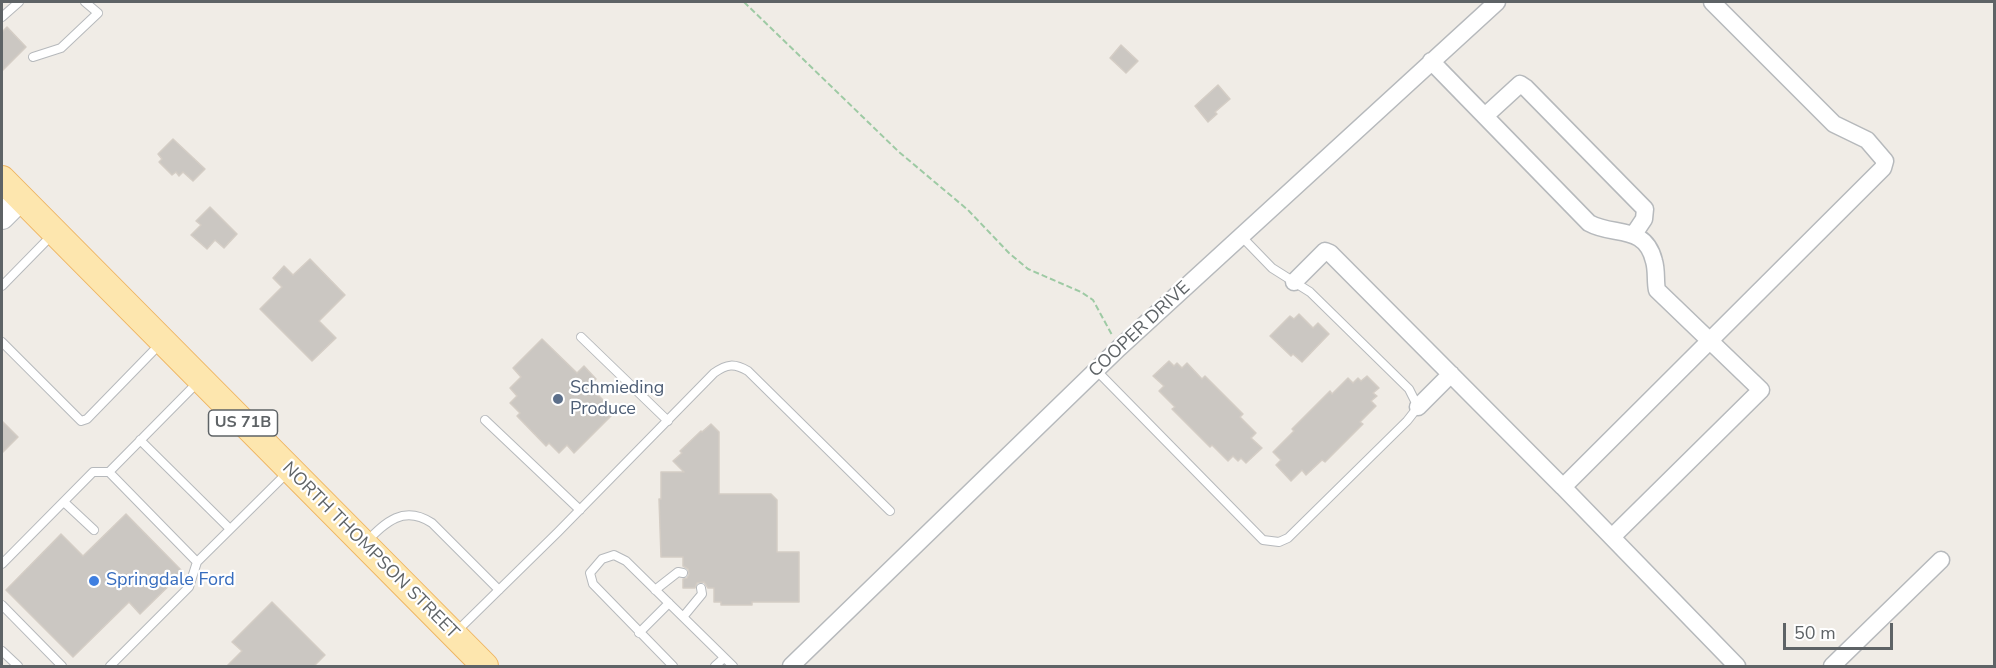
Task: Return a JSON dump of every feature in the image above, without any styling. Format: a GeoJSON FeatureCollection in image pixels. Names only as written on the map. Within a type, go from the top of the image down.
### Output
{"type":"FeatureCollection","features":[{"type":"Feature","properties":{"kind":"main road","name":"NORTH THOMPSON STREET"},"geometry":{"type":"LineString","coordinates":[[2,178],[485,666]]}},
{"type":"Feature","properties":{"kind":"street","name":"COOPER DRIVE"},"geometry":{"type":"LineString","coordinates":[[791,666],[1119,348],[1497,2]]}},
{"type":"Feature","properties":{"kind":"street"},"geometry":{"type":"LineString","coordinates":[[1563,487],[1883,168],[1885,161],[1867,140],[1834,124],[1712,2]]}},
{"type":"Feature","properties":{"kind":"street"},"geometry":{"type":"LineString","coordinates":[[1431,61],[1589,223],[1600,228],[1634,234],[1648,247],[1654,259],[1657,290],[1761,390],[1612,537]]}},
{"type":"Feature","properties":{"kind":"street"},"geometry":{"type":"LineString","coordinates":[[1485,116],[1512,89],[1520,84],[1526,88],[1645,209],[1644,219],[1634,234]]}},
{"type":"Feature","properties":{"kind":"street"},"geometry":{"type":"LineString","coordinates":[[2,217],[21,198]]}},
{"type":"Feature","properties":{"kind":"street"},"geometry":{"type":"LineString","coordinates":[[1294,282],[1325,251],[1330,253],[1737,666]]}},
{"type":"Feature","properties":{"kind":"street"},"geometry":{"type":"LineString","coordinates":[[1418,407],[1451,374]]}},
{"type":"Feature","properties":{"kind":"street"},"geometry":{"type":"LineString","coordinates":[[1832,666],[1941,560]]}},
{"type":"Feature","properties":{"kind":"lane"},"geometry":{"type":"LineString","coordinates":[[2,17],[19,2]]}},
{"type":"Feature","properties":{"kind":"lane"},"geometry":{"type":"LineString","coordinates":[[33,57],[61,48],[98,13],[85,2]]}},
{"type":"Feature","properties":{"kind":"lane"},"geometry":{"type":"LineString","coordinates":[[2,286],[54,232]]}},
{"type":"Feature","properties":{"kind":"lane"},"geometry":{"type":"LineString","coordinates":[[1096,370],[1257,535],[1271,542],[1280,542],[1288,538],[1407,422],[1418,407],[1409,389],[1310,292],[1272,268],[1241,236]]}},
{"type":"Feature","properties":{"kind":"lane"},"geometry":{"type":"LineString","coordinates":[[581,337],[668,421]]}},
{"type":"Feature","properties":{"kind":"lane"},"geometry":{"type":"LineString","coordinates":[[2,342],[81,421],[87,419],[163,341]]}},
{"type":"Feature","properties":{"kind":"lane"},"geometry":{"type":"LineString","coordinates":[[454,635],[714,373],[724,366],[736,364],[748,371],[890,511]]}},
{"type":"Feature","properties":{"kind":"lane"},"geometry":{"type":"LineString","coordinates":[[109,472],[200,379]]}},
{"type":"Feature","properties":{"kind":"lane"},"geometry":{"type":"LineString","coordinates":[[485,420],[580,510]]}},
{"type":"Feature","properties":{"kind":"lane"},"geometry":{"type":"LineString","coordinates":[[140,440],[230,529]]}},
{"type":"Feature","properties":{"kind":"lane"},"geometry":{"type":"LineString","coordinates":[[110,666],[189,587],[197,562],[290,470]]}},
{"type":"Feature","properties":{"kind":"lane"},"geometry":{"type":"LineString","coordinates":[[2,564],[93,472],[109,472],[197,562]]}},
{"type":"Feature","properties":{"kind":"lane"},"geometry":{"type":"LineString","coordinates":[[64,502],[94,530]]}},
{"type":"Feature","properties":{"kind":"lane"},"geometry":{"type":"LineString","coordinates":[[363,544],[386,522],[400,516],[422,517],[432,523],[498,590]]}},
{"type":"Feature","properties":{"kind":"lane"},"geometry":{"type":"LineString","coordinates":[[673,666],[592,584],[590,573],[602,559],[614,555],[626,561],[733,666]]}},
{"type":"Feature","properties":{"kind":"lane"},"geometry":{"type":"LineString","coordinates":[[656,590],[678,572],[683,573]]}},
{"type":"Feature","properties":{"kind":"lane"},"geometry":{"type":"LineString","coordinates":[[683,617],[702,594],[701,588]]}},
{"type":"Feature","properties":{"kind":"lane"},"geometry":{"type":"LineString","coordinates":[[639,633],[669,603]]}},
{"type":"Feature","properties":{"kind":"lane"},"geometry":{"type":"LineString","coordinates":[[2,605],[62,666]]}},
{"type":"Feature","properties":{"kind":"lane"},"geometry":{"type":"LineString","coordinates":[[2,651],[18,666]]}},
{"type":"Feature","properties":{"kind":"lane"},"geometry":{"type":"LineString","coordinates":[[715,666],[724,658]]}},
{"type":"Feature","properties":{"kind":"path"},"geometry":{"type":"LineString","coordinates":[[744,2],[899,152],[968,210],[1009,253],[1028,269],[1081,292],[1093,300],[1119,348]]}},
{"type":"Feature","properties":{"kind":"building"},"geometry":{"type":"Polygon","coordinates":[[[7,27],[26,47],[2,71],[2,32],[7,27]]]}},
{"type":"Feature","properties":{"kind":"building"},"geometry":{"type":"Polygon","coordinates":[[[1121,45],[1138,61],[1126,73],[1110,58],[1121,45]]]}},
{"type":"Feature","properties":{"kind":"building"},"geometry":{"type":"Polygon","coordinates":[[[1218,85],[1230,99],[1215,112],[1217,114],[1208,122],[1195,106],[1218,85]]]}},
{"type":"Feature","properties":{"kind":"building"},"geometry":{"type":"Polygon","coordinates":[[[173,139],[205,169],[193,181],[183,172],[179,176],[176,172],[172,175],[159,162],[162,159],[158,154],[173,139]]]}},
{"type":"Feature","properties":{"kind":"building"},"geometry":{"type":"Polygon","coordinates":[[[210,207],[237,234],[224,248],[215,240],[207,249],[191,235],[201,225],[196,221],[210,207]]]}},
{"type":"Feature","properties":{"kind":"building"},"geometry":{"type":"Polygon","coordinates":[[[310,259],[345,295],[319,321],[336,338],[312,361],[260,309],[282,287],[273,278],[284,266],[293,275],[310,259]]]}},
{"type":"Feature","properties":{"kind":"building"},"geometry":{"type":"Polygon","coordinates":[[[1299,314],[1313,328],[1318,323],[1329,334],[1302,362],[1293,354],[1291,356],[1270,336],[1290,316],[1294,319],[1299,314]]]}},
{"type":"Feature","properties":{"kind":"building","name":"Schmieding Produce"},"geometry":{"type":"Polygon","coordinates":[[[542,339],[577,373],[584,366],[596,379],[589,386],[615,412],[574,453],[567,445],[559,453],[549,443],[546,446],[517,416],[520,413],[510,403],[517,396],[510,388],[521,377],[513,368],[542,339]]]}},
{"type":"Feature","properties":{"kind":"building"},"geometry":{"type":"Polygon","coordinates":[[[1169,361],[1174,366],[1177,363],[1182,368],[1187,363],[1202,379],[1205,376],[1243,414],[1240,417],[1256,433],[1251,438],[1262,448],[1246,463],[1241,458],[1238,461],[1233,456],[1228,461],[1212,445],[1210,447],[1172,409],[1175,407],[1159,391],[1164,386],[1153,376],[1169,361]]]}},
{"type":"Feature","properties":{"kind":"building"},"geometry":{"type":"Polygon","coordinates":[[[1367,376],[1379,388],[1373,393],[1377,396],[1371,401],[1376,406],[1360,422],[1363,424],[1325,462],[1322,460],[1306,475],[1302,470],[1291,481],[1276,465],[1281,460],[1273,452],[1294,431],[1292,429],[1330,391],[1332,394],[1348,378],[1353,383],[1358,378],[1361,381],[1367,376]]]}},
{"type":"Feature","properties":{"kind":"building"},"geometry":{"type":"Polygon","coordinates":[[[2,421],[18,437],[2,453],[2,421]]]}},
{"type":"Feature","properties":{"kind":"building"},"geometry":{"type":"Polygon","coordinates":[[[711,424],[719,432],[719,494],[771,494],[777,500],[777,552],[799,552],[799,602],[752,602],[752,605],[721,605],[721,602],[714,602],[714,588],[708,588],[704,582],[697,583],[695,588],[683,588],[683,579],[689,574],[688,569],[683,566],[683,557],[661,557],[659,499],[661,499],[661,472],[684,472],[673,461],[682,453],[680,451],[711,424]]]}},
{"type":"Feature","properties":{"kind":"building","name":"Springdale Ford"},"geometry":{"type":"Polygon","coordinates":[[[126,514],[183,572],[140,614],[129,602],[73,657],[6,590],[61,534],[83,556],[126,514]]]}},
{"type":"Feature","properties":{"kind":"building"},"geometry":{"type":"Polygon","coordinates":[[[272,602],[325,655],[314,666],[227,666],[242,651],[232,642],[272,602]]]}},
{"type":"Feature","properties":{"kind":"place","name":"Schmieding Produce"},"geometry":{"type":"Point","coordinates":[558,399]}},
{"type":"Feature","properties":{"kind":"place","name":"Springdale Ford"},"geometry":{"type":"Point","coordinates":[94,581]}}]}
